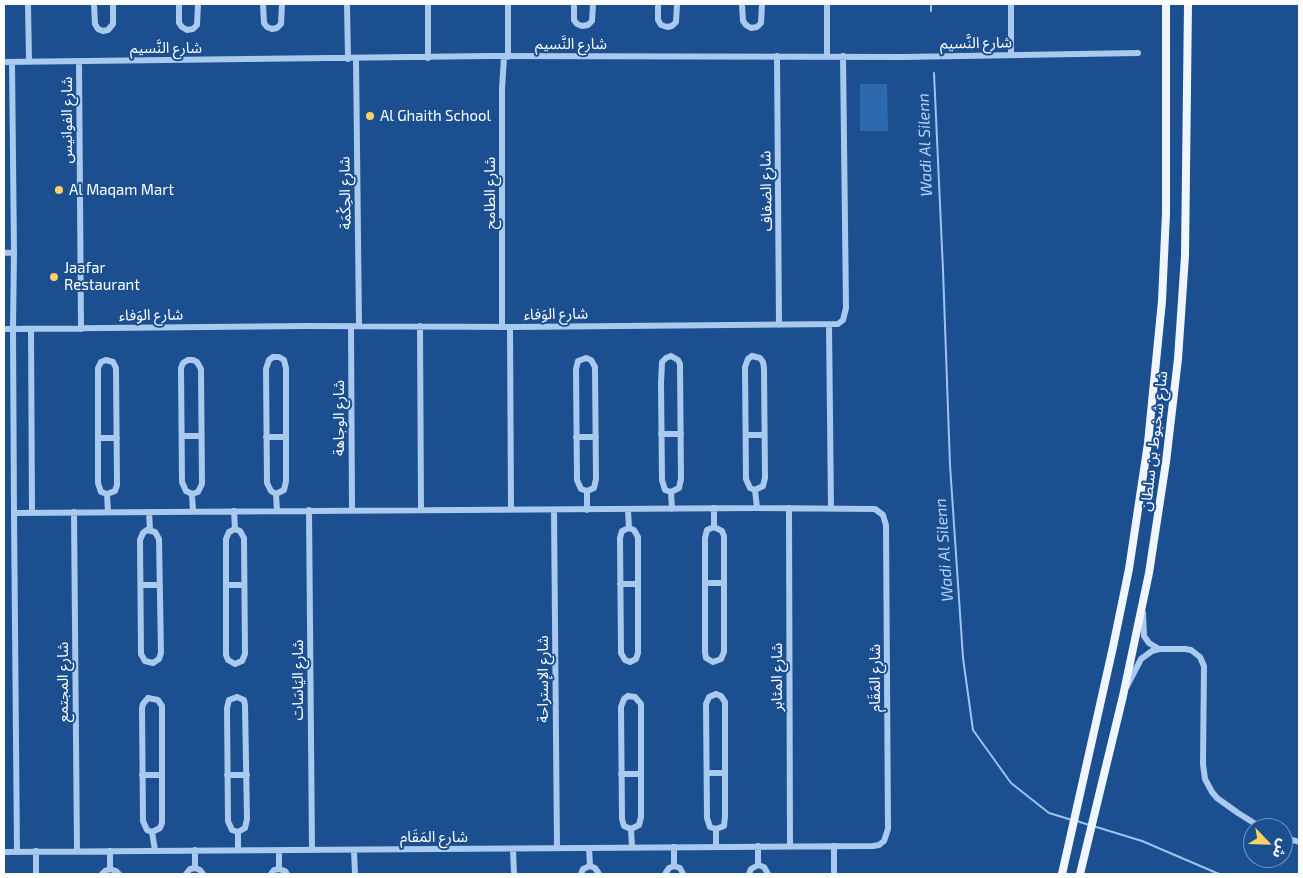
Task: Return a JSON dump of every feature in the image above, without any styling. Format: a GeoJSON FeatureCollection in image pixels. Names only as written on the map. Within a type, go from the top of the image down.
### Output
{"type":"FeatureCollection","features":[{"type":"Feature","properties":{"kind":"main road","name":"شارع شخبوط بن سلطان"},"geometry":{"type":"LineString","coordinates":[[1062,871],[1129,569],[1148,443],[1162,301],[1166,204],[1166,4]]}},
{"type":"Feature","properties":{"kind":"main road","name":"شارع شخبوط بن سلطان"},"geometry":{"type":"LineString","coordinates":[[1080,873],[1123,696],[1154,544],[1166,462],[1178,359],[1185,256],[1188,4]]}},
{"type":"Feature","properties":{"kind":"street"},"geometry":{"type":"LineString","coordinates":[[28,4],[29,61]]}},
{"type":"Feature","properties":{"kind":"street"},"geometry":{"type":"LineString","coordinates":[[94,4],[95,24],[98,29],[103,31],[108,30],[113,24],[113,4]]}},
{"type":"Feature","properties":{"kind":"street"},"geometry":{"type":"LineString","coordinates":[[179,4],[179,23],[187,30],[195,27],[198,22],[198,4]]}},
{"type":"Feature","properties":{"kind":"street"},"geometry":{"type":"LineString","coordinates":[[263,4],[264,23],[272,29],[277,28],[282,22],[282,4]]}},
{"type":"Feature","properties":{"kind":"street"},"geometry":{"type":"LineString","coordinates":[[347,4],[348,59]]}},
{"type":"Feature","properties":{"kind":"street"},"geometry":{"type":"LineString","coordinates":[[428,4],[428,58]]}},
{"type":"Feature","properties":{"kind":"street","name":"شارع الطامح"},"geometry":{"type":"LineString","coordinates":[[508,4],[502,89],[503,298],[506,327],[511,509]]}},
{"type":"Feature","properties":{"kind":"street"},"geometry":{"type":"LineString","coordinates":[[574,4],[574,20],[582,26],[592,22],[593,4]]}},
{"type":"Feature","properties":{"kind":"street"},"geometry":{"type":"LineString","coordinates":[[658,4],[658,20],[666,27],[672,26],[676,22],[677,4]]}},
{"type":"Feature","properties":{"kind":"street"},"geometry":{"type":"LineString","coordinates":[[742,4],[743,21],[746,26],[751,28],[760,23],[762,4]]}},
{"type":"Feature","properties":{"kind":"street"},"geometry":{"type":"LineString","coordinates":[[827,4],[828,56]]}},
{"type":"Feature","properties":{"kind":"street"},"geometry":{"type":"LineString","coordinates":[[1011,4],[1011,55]]}},
{"type":"Feature","properties":{"kind":"street","name":"شارع النَّسيم"},"geometry":{"type":"LineString","coordinates":[[4,62],[504,57],[1011,55],[1138,52]]}},
{"type":"Feature","properties":{"kind":"street","name":"شارع الضفاف"},"geometry":{"type":"LineString","coordinates":[[777,56],[779,325]]}},
{"type":"Feature","properties":{"kind":"street"},"geometry":{"type":"LineString","coordinates":[[831,508],[830,325],[841,322],[845,316],[846,308],[843,56]]}},
{"type":"Feature","properties":{"kind":"street","name":"شارع الحِكْمَة"},"geometry":{"type":"LineString","coordinates":[[356,59],[359,326]]}},
{"type":"Feature","properties":{"kind":"street","name":"شارع الفوانيس"},"geometry":{"type":"LineString","coordinates":[[79,61],[81,329]]}},
{"type":"Feature","properties":{"kind":"street"},"geometry":{"type":"LineString","coordinates":[[12,62],[14,252],[12,329],[17,852]]}},
{"type":"Feature","properties":{"kind":"street"},"geometry":{"type":"LineString","coordinates":[[4,252],[14,252]]}},
{"type":"Feature","properties":{"kind":"street","name":"شارع الوَفاء"},"geometry":{"type":"LineString","coordinates":[[4,329],[830,325]]}},
{"type":"Feature","properties":{"kind":"street","name":"شارع الوجاهة"},"geometry":{"type":"LineString","coordinates":[[351,326],[352,510]]}},
{"type":"Feature","properties":{"kind":"street"},"geometry":{"type":"LineString","coordinates":[[420,326],[421,510]]}},
{"type":"Feature","properties":{"kind":"street"},"geometry":{"type":"LineString","coordinates":[[31,329],[32,512]]}},
{"type":"Feature","properties":{"kind":"street"},"geometry":{"type":"LineString","coordinates":[[671,356],[676,358],[680,364],[681,434],[681,482],[679,488],[671,492],[665,490],[662,480],[662,434],[661,364],[666,358],[671,356]]}},
{"type":"Feature","properties":{"kind":"street"},"geometry":{"type":"LineString","coordinates":[[755,356],[760,358],[763,364],[764,435],[764,484],[761,488],[755,490],[750,488],[746,479],[746,435],[745,367],[748,359],[755,356]]}},
{"type":"Feature","properties":{"kind":"street"},"geometry":{"type":"LineString","coordinates":[[276,357],[284,360],[286,365],[286,484],[282,492],[276,494],[268,489],[267,483],[266,369],[268,360],[276,357]]}},
{"type":"Feature","properties":{"kind":"street"},"geometry":{"type":"LineString","coordinates":[[586,358],[593,362],[595,367],[596,437],[596,482],[594,488],[587,492],[581,489],[578,484],[576,437],[576,369],[578,362],[586,358]]}},
{"type":"Feature","properties":{"kind":"street"},"geometry":{"type":"LineString","coordinates":[[108,360],[116,368],[117,438],[117,485],[115,491],[107,494],[99,490],[98,483],[98,368],[101,362],[108,360]]}},
{"type":"Feature","properties":{"kind":"street"},"geometry":{"type":"LineString","coordinates":[[190,360],[197,362],[201,369],[201,436],[202,484],[198,492],[192,494],[186,491],[183,486],[182,436],[181,368],[183,363],[190,360]]}},
{"type":"Feature","properties":{"kind":"street"},"geometry":{"type":"LineString","coordinates":[[662,434],[681,434]]}},
{"type":"Feature","properties":{"kind":"street"},"geometry":{"type":"LineString","coordinates":[[746,435],[764,435]]}},
{"type":"Feature","properties":{"kind":"street"},"geometry":{"type":"LineString","coordinates":[[182,436],[201,436]]}},
{"type":"Feature","properties":{"kind":"street"},"geometry":{"type":"LineString","coordinates":[[266,437],[286,437]]}},
{"type":"Feature","properties":{"kind":"street"},"geometry":{"type":"LineString","coordinates":[[576,437],[596,437]]}},
{"type":"Feature","properties":{"kind":"street"},"geometry":{"type":"LineString","coordinates":[[98,438],[117,438]]}},
{"type":"Feature","properties":{"kind":"street"},"geometry":{"type":"LineString","coordinates":[[755,490],[757,508]]}},
{"type":"Feature","properties":{"kind":"street"},"geometry":{"type":"LineString","coordinates":[[587,492],[587,510]]}},
{"type":"Feature","properties":{"kind":"street"},"geometry":{"type":"LineString","coordinates":[[671,492],[672,509]]}},
{"type":"Feature","properties":{"kind":"street"},"geometry":{"type":"LineString","coordinates":[[107,494],[108,512]]}},
{"type":"Feature","properties":{"kind":"street"},"geometry":{"type":"LineString","coordinates":[[192,494],[193,511]]}},
{"type":"Feature","properties":{"kind":"street"},"geometry":{"type":"LineString","coordinates":[[276,494],[277,511]]}},
{"type":"Feature","properties":{"kind":"street"},"geometry":{"type":"LineString","coordinates":[[714,508],[714,527]]}},
{"type":"Feature","properties":{"kind":"street","name":"شارع المَقَام"},"geometry":{"type":"LineString","coordinates":[[4,852],[876,846],[884,841],[888,832],[886,522],[878,510],[869,508],[714,508],[14,513]]}},
{"type":"Feature","properties":{"kind":"street","name":"شارع المثابر"},"geometry":{"type":"LineString","coordinates":[[788,508],[790,846]]}},
{"type":"Feature","properties":{"kind":"street","name":"شارع اليَاسَات"},"geometry":{"type":"LineString","coordinates":[[309,510],[312,850]]}},
{"type":"Feature","properties":{"kind":"street","name":"شارع الإستراحة"},"geometry":{"type":"LineString","coordinates":[[554,510],[556,848]]}},
{"type":"Feature","properties":{"kind":"street"},"geometry":{"type":"LineString","coordinates":[[628,510],[629,528]]}},
{"type":"Feature","properties":{"kind":"street"},"geometry":{"type":"LineString","coordinates":[[234,511],[235,529]]}},
{"type":"Feature","properties":{"kind":"street","name":"شارع المجتمع"},"geometry":{"type":"LineString","coordinates":[[74,512],[77,851]]}},
{"type":"Feature","properties":{"kind":"street"},"geometry":{"type":"LineString","coordinates":[[149,512],[150,530]]}},
{"type":"Feature","properties":{"kind":"street"},"geometry":{"type":"LineString","coordinates":[[629,528],[637,534],[638,584],[638,655],[630,662],[625,660],[621,654],[620,584],[620,538],[622,531],[629,528]]}},
{"type":"Feature","properties":{"kind":"street"},"geometry":{"type":"LineString","coordinates":[[709,528],[720,529],[723,534],[724,583],[724,654],[721,659],[713,662],[706,658],[704,652],[705,535],[709,528]]}},
{"type":"Feature","properties":{"kind":"street"},"geometry":{"type":"LineString","coordinates":[[235,529],[243,535],[245,656],[242,661],[235,664],[230,662],[226,654],[226,539],[229,532],[235,529]]}},
{"type":"Feature","properties":{"kind":"street"},"geometry":{"type":"LineString","coordinates":[[150,530],[159,536],[160,585],[161,653],[159,659],[153,663],[147,663],[142,657],[140,540],[143,533],[150,530]]}},
{"type":"Feature","properties":{"kind":"street"},"geometry":{"type":"LineString","coordinates":[[704,583],[724,583]]}},
{"type":"Feature","properties":{"kind":"street"},"geometry":{"type":"LineString","coordinates":[[620,584],[638,584]]}},
{"type":"Feature","properties":{"kind":"street"},"geometry":{"type":"LineString","coordinates":[[141,585],[160,585]]}},
{"type":"Feature","properties":{"kind":"street"},"geometry":{"type":"LineString","coordinates":[[226,585],[244,585]]}},
{"type":"Feature","properties":{"kind":"street"},"geometry":{"type":"LineString","coordinates":[[1142,602],[1144,636],[1149,643],[1159,649]]}},
{"type":"Feature","properties":{"kind":"street"},"geometry":{"type":"LineString","coordinates":[[1123,696],[1141,659],[1148,653],[1159,649],[1191,650],[1200,657],[1203,662],[1205,701],[1203,764],[1205,779],[1217,798],[1245,818]]}},
{"type":"Feature","properties":{"kind":"street"},"geometry":{"type":"LineString","coordinates":[[716,694],[721,696],[725,702],[725,820],[724,826],[716,829],[710,827],[708,822],[707,773],[706,702],[711,695],[716,694]]}},
{"type":"Feature","properties":{"kind":"street"},"geometry":{"type":"LineString","coordinates":[[630,696],[637,698],[641,704],[641,820],[639,825],[631,829],[624,826],[622,822],[621,774],[621,704],[624,699],[630,696]]}},
{"type":"Feature","properties":{"kind":"street"},"geometry":{"type":"LineString","coordinates":[[237,697],[244,700],[246,706],[247,776],[247,826],[238,832],[232,830],[228,821],[227,775],[227,705],[230,699],[237,697]]}},
{"type":"Feature","properties":{"kind":"street"},"geometry":{"type":"LineString","coordinates":[[151,698],[158,700],[162,706],[162,826],[152,832],[147,830],[143,824],[142,775],[142,706],[144,701],[151,698]]}},
{"type":"Feature","properties":{"kind":"street"},"geometry":{"type":"LineString","coordinates":[[707,773],[725,773]]}},
{"type":"Feature","properties":{"kind":"street"},"geometry":{"type":"LineString","coordinates":[[621,774],[641,774]]}},
{"type":"Feature","properties":{"kind":"street"},"geometry":{"type":"LineString","coordinates":[[142,775],[162,775]]}},
{"type":"Feature","properties":{"kind":"street"},"geometry":{"type":"LineString","coordinates":[[227,775],[247,776]]}},
{"type":"Feature","properties":{"kind":"street"},"geometry":{"type":"LineString","coordinates":[[631,829],[632,847]]}},
{"type":"Feature","properties":{"kind":"street"},"geometry":{"type":"LineString","coordinates":[[716,829],[716,847]]}},
{"type":"Feature","properties":{"kind":"street"},"geometry":{"type":"LineString","coordinates":[[152,832],[154,850]]}},
{"type":"Feature","properties":{"kind":"street"},"geometry":{"type":"LineString","coordinates":[[238,832],[238,849]]}},
{"type":"Feature","properties":{"kind":"street"},"geometry":{"type":"LineString","coordinates":[[758,846],[758,866]]}},
{"type":"Feature","properties":{"kind":"street"},"geometry":{"type":"LineString","coordinates":[[834,846],[834,874]]}},
{"type":"Feature","properties":{"kind":"street"},"geometry":{"type":"LineString","coordinates":[[674,847],[674,866]]}},
{"type":"Feature","properties":{"kind":"street"},"geometry":{"type":"LineString","coordinates":[[589,848],[590,866]]}},
{"type":"Feature","properties":{"kind":"street"},"geometry":{"type":"LineString","coordinates":[[513,849],[514,874]]}},
{"type":"Feature","properties":{"kind":"street"},"geometry":{"type":"LineString","coordinates":[[195,850],[195,868]]}},
{"type":"Feature","properties":{"kind":"street"},"geometry":{"type":"LineString","coordinates":[[279,850],[279,869]]}},
{"type":"Feature","properties":{"kind":"street"},"geometry":{"type":"LineString","coordinates":[[354,850],[355,874]]}},
{"type":"Feature","properties":{"kind":"street"},"geometry":{"type":"LineString","coordinates":[[110,851],[110,869]]}},
{"type":"Feature","properties":{"kind":"street"},"geometry":{"type":"LineString","coordinates":[[36,852],[36,874]]}},
{"type":"Feature","properties":{"kind":"street"},"geometry":{"type":"LineString","coordinates":[[581,874],[583,869],[590,866],[595,868],[599,874]]}},
{"type":"Feature","properties":{"kind":"street"},"geometry":{"type":"LineString","coordinates":[[665,874],[669,868],[674,866],[680,868],[683,874]]}},
{"type":"Feature","properties":{"kind":"street"},"geometry":{"type":"LineString","coordinates":[[749,874],[751,869],[758,866],[764,867],[768,874]]}},
{"type":"Feature","properties":{"kind":"street"},"geometry":{"type":"LineString","coordinates":[[186,874],[195,868],[204,874]]}},
{"type":"Feature","properties":{"kind":"street"},"geometry":{"type":"LineString","coordinates":[[102,874],[110,869],[119,874]]}},
{"type":"Feature","properties":{"kind":"street"},"geometry":{"type":"LineString","coordinates":[[270,874],[274,870],[279,869],[287,874]]}},
{"type":"Feature","properties":{"kind":"shaded area"},"geometry":{"type":"Polygon","coordinates":[[[860,84],[887,84],[888,131],[860,131],[860,84]]]}},
{"type":"Feature","properties":{"kind":"waterway","name":"Wadi Al Silenn"},"geometry":{"type":"LineString","coordinates":[[931,4],[931,11]]}},
{"type":"Feature","properties":{"kind":"waterway","name":"Wadi Al Silenn"},"geometry":{"type":"LineString","coordinates":[[934,73],[950,465],[963,658],[973,730],[1011,783],[1049,813],[1072,820]]}},
{"type":"Feature","properties":{"kind":"waterway","name":"Wadi Al Silenn"},"geometry":{"type":"LineString","coordinates":[[1077,821],[1089,825]]}},
{"type":"Feature","properties":{"kind":"waterway","name":"Wadi Al Silenn"},"geometry":{"type":"LineString","coordinates":[[1093,826],[1142,841],[1219,874]]}},
{"type":"Feature","properties":{"kind":"place","name":"Al Ghaith School"},"geometry":{"type":"Point","coordinates":[370,116]}},
{"type":"Feature","properties":{"kind":"place","name":"Al Maqam Mart"},"geometry":{"type":"Point","coordinates":[59,190]}},
{"type":"Feature","properties":{"kind":"place","name":"Jaafar Restaurant"},"geometry":{"type":"Point","coordinates":[54,277]}}]}
